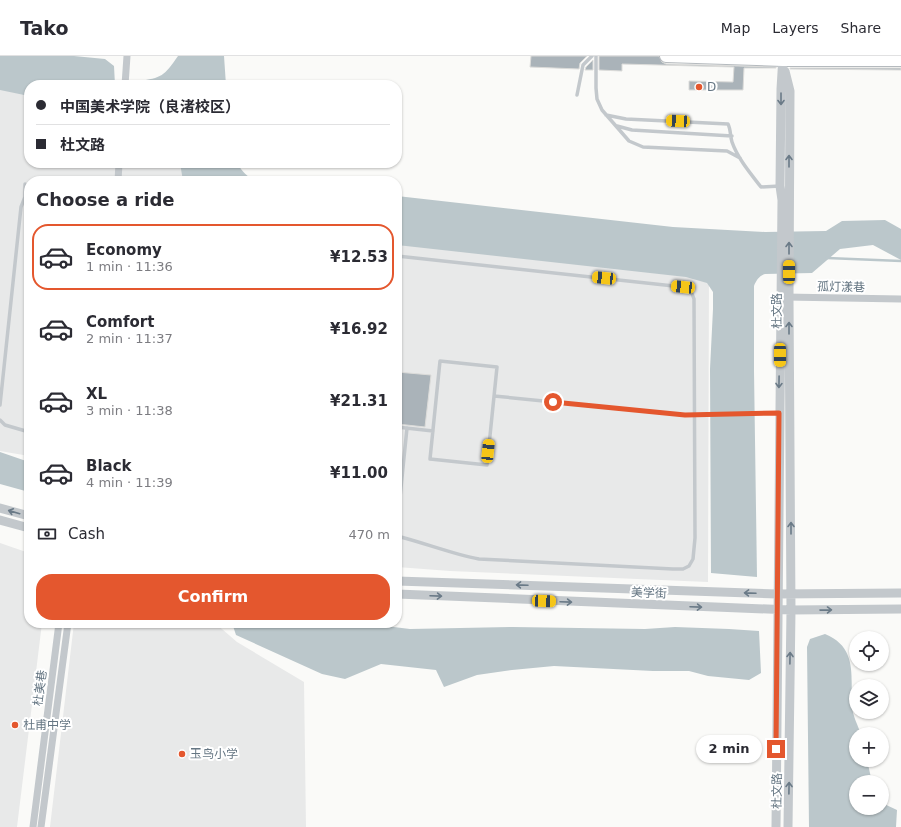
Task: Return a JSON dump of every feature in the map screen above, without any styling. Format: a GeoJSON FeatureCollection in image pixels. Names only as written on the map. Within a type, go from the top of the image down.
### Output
{"type":"FeatureCollection","features":[{"type":"Feature","properties":{"kind":"main road"},"geometry":{"type":"LineString","coordinates":[[666,56],[901,60]]}},
{"type":"Feature","properties":{"kind":"street"},"geometry":{"type":"LineString","coordinates":[[125,80],[127,56]]}},
{"type":"Feature","properties":{"kind":"street","name":"杜文路"},"geometry":{"type":"LineString","coordinates":[[783,58],[781,89],[780,186],[785,200]]}},
{"type":"Feature","properties":{"kind":"street","name":"杜文路"},"geometry":{"type":"LineString","coordinates":[[783,58],[790,91],[785,200],[785,297],[791,594],[788,827]]}},
{"type":"Feature","properties":{"kind":"street","name":"杜文路"},"geometry":{"type":"LineString","coordinates":[[776,827],[779,413],[785,297]]}},
{"type":"Feature","properties":{"kind":"street","name":"孤灯漾巷"},"geometry":{"type":"LineString","coordinates":[[785,297],[901,299]]}},
{"type":"Feature","properties":{"kind":"street"},"geometry":{"type":"LineString","coordinates":[[0,508],[24,515]]}},
{"type":"Feature","properties":{"kind":"street"},"geometry":{"type":"LineString","coordinates":[[0,520],[24,527]]}},
{"type":"Feature","properties":{"kind":"street","name":"美学街"},"geometry":{"type":"LineString","coordinates":[[402,581],[777,594],[901,593]]}},
{"type":"Feature","properties":{"kind":"street","name":"美学街"},"geometry":{"type":"LineString","coordinates":[[402,594],[777,610],[901,609]]}},
{"type":"Feature","properties":{"kind":"street","name":"杜美巷"},"geometry":{"type":"LineString","coordinates":[[33,827],[59,628]]}},
{"type":"Feature","properties":{"kind":"street","name":"杜美巷"},"geometry":{"type":"LineString","coordinates":[[41,827],[67,628]]}},
{"type":"Feature","properties":{"kind":"lane"},"geometry":{"type":"LineString","coordinates":[[577,95],[582,65],[592,56]]}},
{"type":"Feature","properties":{"kind":"lane"},"geometry":{"type":"LineString","coordinates":[[596,56],[597,99],[602,110],[629,141],[643,147],[727,151],[740,158]]}},
{"type":"Feature","properties":{"kind":"lane"},"geometry":{"type":"LineString","coordinates":[[606,115],[626,119],[728,124],[731,129],[732,142],[740,158],[762,187],[780,186]]}},
{"type":"Feature","properties":{"kind":"lane"},"geometry":{"type":"LineString","coordinates":[[616,126],[632,130],[732,136]]}},
{"type":"Feature","properties":{"kind":"lane"},"geometry":{"type":"LineString","coordinates":[[0,405],[21,206],[24,202]]}},
{"type":"Feature","properties":{"kind":"lane"},"geometry":{"type":"LineString","coordinates":[[402,257],[688,288],[692,292],[694,298],[695,538],[693,559],[689,566],[683,569],[673,569],[480,559],[468,557],[402,537]]}},
{"type":"Feature","properties":{"kind":"lane"},"geometry":{"type":"LineString","coordinates":[[440,361],[497,367],[487,465],[430,459],[433,430],[440,361]]}},
{"type":"Feature","properties":{"kind":"lane"},"geometry":{"type":"LineString","coordinates":[[494,396],[685,415],[779,413]]}},
{"type":"Feature","properties":{"kind":"lane"},"geometry":{"type":"LineString","coordinates":[[0,420],[5,425],[24,431]]}},
{"type":"Feature","properties":{"kind":"lane"},"geometry":{"type":"LineString","coordinates":[[402,428],[433,430]]}},
{"type":"Feature","properties":{"kind":"lane"},"geometry":{"type":"LineString","coordinates":[[402,478],[407,428]]}},
{"type":"Feature","properties":{"kind":"shaded area"},"geometry":{"type":"Polygon","coordinates":[[[0,56],[74,56],[105,59],[114,66],[115,80],[24,80],[24,95],[0,90],[0,56]]]}},
{"type":"Feature","properties":{"kind":"shaded area"},"geometry":{"type":"Polygon","coordinates":[[[178,56],[224,56],[226,80],[145,80],[162,75],[178,56]]]}},
{"type":"Feature","properties":{"kind":"shaded area"},"geometry":{"type":"Polygon","coordinates":[[[0,78],[24,84],[24,168],[191,168],[193,176],[24,176],[24,455],[0,451],[0,78]]]}},
{"type":"Feature","properties":{"kind":"shaded area"},"geometry":{"type":"Polygon","coordinates":[[[181,168],[240,168],[248,176],[182,176],[181,168]]]}},
{"type":"Feature","properties":{"kind":"shaded area"},"geometry":{"type":"Polygon","coordinates":[[[402,197],[673,227],[765,232],[826,231],[842,221],[885,220],[901,229],[901,260],[873,245],[840,249],[812,273],[765,274],[758,279],[754,286],[757,577],[711,573],[710,369],[713,292],[707,283],[686,277],[402,246],[402,197]]]}},
{"type":"Feature","properties":{"kind":"shaded area"},"geometry":{"type":"Polygon","coordinates":[[[402,242],[709,273],[708,582],[450,571],[402,567],[402,242]]]}},
{"type":"Feature","properties":{"kind":"shaded area"},"geometry":{"type":"Polygon","coordinates":[[[0,452],[24,460],[24,491],[0,484],[0,452]]]}},
{"type":"Feature","properties":{"kind":"shaded area","name":"杜甫中学"},"geometry":{"type":"Polygon","coordinates":[[[0,543],[24,551],[24,628],[41,628],[17,827],[0,827],[0,543]]]}},
{"type":"Feature","properties":{"kind":"shaded area"},"geometry":{"type":"Polygon","coordinates":[[[513,627],[645,629],[675,627],[759,631],[761,673],[749,680],[708,676],[689,671],[653,671],[554,666],[477,675],[444,687],[436,670],[381,664],[345,679],[322,674],[236,635],[234,628],[410,629],[513,627]]]}},
{"type":"Feature","properties":{"kind":"shaded area","name":"玉鸟小学"},"geometry":{"type":"Polygon","coordinates":[[[73,628],[221,628],[237,642],[304,682],[306,827],[50,827],[73,628]]]}},
{"type":"Feature","properties":{"kind":"shaded area"},"geometry":{"type":"Polygon","coordinates":[[[825,634],[836,640],[843,647],[849,660],[849,671],[851,671],[852,679],[849,679],[849,719],[855,719],[858,727],[849,727],[849,767],[869,767],[870,775],[849,775],[849,815],[889,815],[889,806],[897,810],[896,827],[809,827],[807,647],[810,639],[825,634]]]}},
{"type":"Feature","properties":{"kind":"building"},"geometry":{"type":"Polygon","coordinates":[[[531,56],[587,56],[580,63],[579,69],[530,67],[531,56]]]}},
{"type":"Feature","properties":{"kind":"building"},"geometry":{"type":"Polygon","coordinates":[[[599,56],[659,56],[662,62],[666,64],[776,68],[744,68],[743,90],[689,90],[689,81],[733,82],[734,67],[622,64],[622,71],[599,70],[599,56]]]}},
{"type":"Feature","properties":{"kind":"building"},"geometry":{"type":"Polygon","coordinates":[[[593,60],[593,70],[585,70],[586,67],[593,60]]]}},
{"type":"Feature","properties":{"kind":"building"},"geometry":{"type":"Polygon","coordinates":[[[901,68],[901,70],[790,69],[901,68]]]}},
{"type":"Feature","properties":{"kind":"building"},"geometry":{"type":"Polygon","coordinates":[[[402,372],[431,375],[425,427],[402,425],[402,372]]]}},
{"type":"Feature","properties":{"kind":"waterway"},"geometry":{"type":"LineString","coordinates":[[827,258],[901,261]]}},
{"type":"Feature","properties":{"kind":"place","name":"D"},"geometry":{"type":"Point","coordinates":[699,87]}},
{"type":"Feature","properties":{"kind":"place","name":"杜甫中学"},"geometry":{"type":"Point","coordinates":[15,725]}},
{"type":"Feature","properties":{"kind":"place","name":"玉鸟小学"},"geometry":{"type":"Point","coordinates":[182,754]}},
{"type":"Feature","properties":{"kind":"route"},"geometry":{"type":"LineString","coordinates":[[553,402],[685,415],[779,413],[776,749]]}}]}
